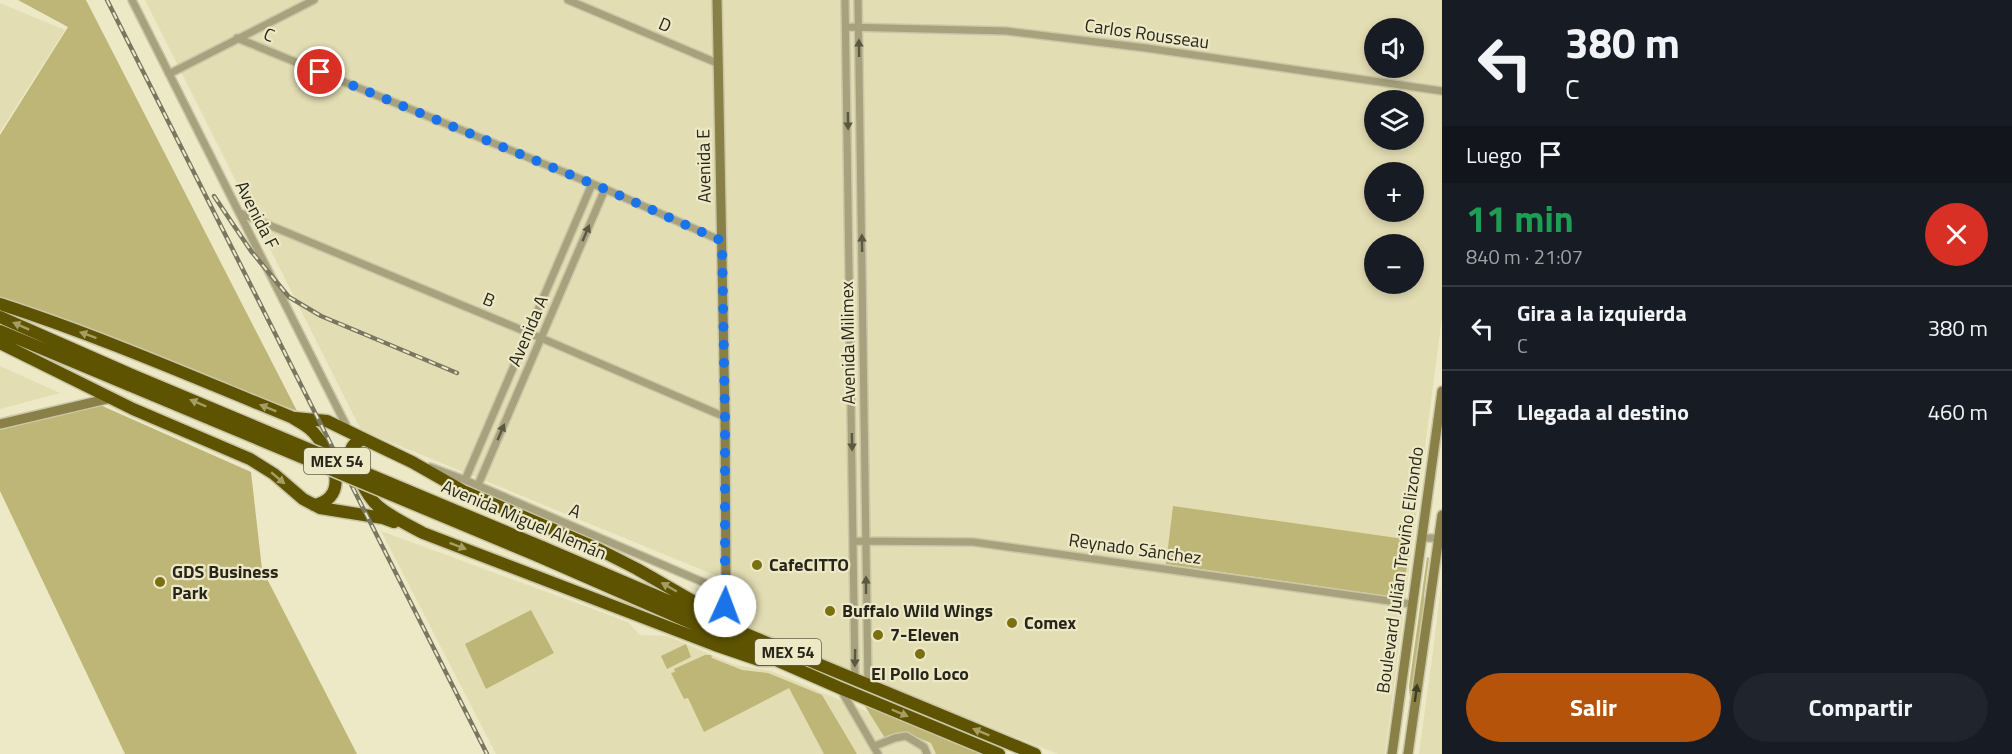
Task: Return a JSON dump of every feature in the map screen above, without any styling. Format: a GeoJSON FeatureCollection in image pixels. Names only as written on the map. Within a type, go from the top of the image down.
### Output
{"type":"FeatureCollection","features":[{"type":"Feature","properties":{"kind":"highway"},"geometry":{"type":"LineString","coordinates":[[0,304],[102,340],[291,417],[317,437],[336,477],[337,484],[332,495],[325,502],[314,505]]}},
{"type":"Feature","properties":{"kind":"highway","name":"Avenida Miguel Alemán"},"geometry":{"type":"LineString","coordinates":[[0,317],[540,552],[840,688],[999,754]]}},
{"type":"Feature","properties":{"kind":"highway","name":"Avenida Miguel Alemán"},"geometry":{"type":"LineString","coordinates":[[0,331],[1035,754]]}},
{"type":"Feature","properties":{"kind":"highway"},"geometry":{"type":"LineString","coordinates":[[0,343],[111,398],[262,465],[303,499],[314,505],[328,510],[383,518],[715,645],[759,660],[777,660]]}},
{"type":"Feature","properties":{"kind":"highway"},"geometry":{"type":"LineString","coordinates":[[291,417],[327,421],[349,430],[359,442],[412,462],[463,491],[594,547],[647,574],[724,619],[735,630]]}},
{"type":"Feature","properties":{"kind":"highway"},"geometry":{"type":"LineString","coordinates":[[359,442],[351,449],[352,460],[371,499],[388,513],[423,533]]}},
{"type":"Feature","properties":{"kind":"main road","name":"Avenida E"},"geometry":{"type":"LineString","coordinates":[[717,0],[725,417],[726,592],[724,619]]}},
{"type":"Feature","properties":{"kind":"main road","name":"Boulevard Julián Treviño Elizondo"},"geometry":{"type":"LineString","coordinates":[[1401,752],[1431,592],[1432,538],[1428,484],[1442,391]]}},
{"type":"Feature","properties":{"kind":"main road"},"geometry":{"type":"LineString","coordinates":[[0,424],[111,398]]}},
{"type":"Feature","properties":{"kind":"main road","name":"Boulevard Julián Treviño Elizondo"},"geometry":{"type":"LineString","coordinates":[[1401,752],[1405,650],[1411,604],[1432,538],[1442,520]]}},
{"type":"Feature","properties":{"kind":"street","name":"Avenida F"},"geometry":{"type":"LineString","coordinates":[[132,0],[349,430]]}},
{"type":"Feature","properties":{"kind":"street"},"geometry":{"type":"LineString","coordinates":[[169,74],[314,0]]}},
{"type":"Feature","properties":{"kind":"street","name":"D"},"geometry":{"type":"LineString","coordinates":[[568,0],[717,63]]}},
{"type":"Feature","properties":{"kind":"street","name":"Avenida Milimex"},"geometry":{"type":"LineString","coordinates":[[845,0],[855,680]]}},
{"type":"Feature","properties":{"kind":"street","name":"Avenida Milimex"},"geometry":{"type":"LineString","coordinates":[[858,0],[868,685]]}},
{"type":"Feature","properties":{"kind":"street","name":"Carlos Rousseau"},"geometry":{"type":"LineString","coordinates":[[846,27],[1006,31],[1146,48],[1442,90]]}},
{"type":"Feature","properties":{"kind":"street","name":"C"},"geometry":{"type":"LineString","coordinates":[[237,38],[605,189],[722,241]]}},
{"type":"Feature","properties":{"kind":"street","name":"Avenida A"},"geometry":{"type":"LineString","coordinates":[[465,480],[592,184]]}},
{"type":"Feature","properties":{"kind":"street","name":"Avenida A"},"geometry":{"type":"LineString","coordinates":[[478,485],[605,189]]}},
{"type":"Feature","properties":{"kind":"street","name":"B"},"geometry":{"type":"LineString","coordinates":[[240,213],[528,332],[725,417]]}},
{"type":"Feature","properties":{"kind":"street"},"geometry":{"type":"LineString","coordinates":[[564,250],[577,255]]}},
{"type":"Feature","properties":{"kind":"street"},"geometry":{"type":"LineString","coordinates":[[327,421],[335,403]]}},
{"type":"Feature","properties":{"kind":"street","name":"A"},"geometry":{"type":"LineString","coordinates":[[412,462],[478,485],[726,592]]}},
{"type":"Feature","properties":{"kind":"street","name":"Reynado Sánchez"},"geometry":{"type":"LineString","coordinates":[[853,541],[973,542],[1411,604]]}},
{"type":"Feature","properties":{"kind":"street"},"geometry":{"type":"LineString","coordinates":[[840,688],[878,754]]}},
{"type":"Feature","properties":{"kind":"street"},"geometry":{"type":"LineString","coordinates":[[875,746],[906,736],[919,743],[927,754]]}},
{"type":"Feature","properties":{"kind":"shaded area"},"geometry":{"type":"Polygon","coordinates":[[[18,0],[86,0],[297,411],[0,298],[0,135],[68,27],[18,0]]]}},
{"type":"Feature","properties":{"kind":"shaded area"},"geometry":{"type":"Polygon","coordinates":[[[145,0],[712,0],[722,578],[361,430],[145,0]]]}},
{"type":"Feature","properties":{"kind":"shaded area"},"geometry":{"type":"Polygon","coordinates":[[[719,0],[1442,0],[1442,317],[1385,754],[1058,754],[735,624],[732,596],[719,0]]]}},
{"type":"Feature","properties":{"kind":"shaded area"},"geometry":{"type":"Polygon","coordinates":[[[0,3],[65,30],[0,132],[0,3]]]}},
{"type":"Feature","properties":{"kind":"shaded area"},"geometry":{"type":"Polygon","coordinates":[[[0,366],[60,393],[0,409],[0,366]]]}},
{"type":"Feature","properties":{"kind":"shaded area","name":"GDS Business Park"},"geometry":{"type":"Polygon","coordinates":[[[100,405],[251,472],[262,569],[357,754],[125,754],[0,491],[0,430],[100,405]]]}},
{"type":"Feature","properties":{"kind":"shaded area"},"geometry":{"type":"Polygon","coordinates":[[[1173,506],[1411,540],[1402,598],[1166,564],[1173,506]]]}},
{"type":"Feature","properties":{"kind":"shaded area"},"geometry":{"type":"Polygon","coordinates":[[[381,531],[628,622],[640,635],[667,636],[735,665],[771,671],[967,754],[496,754],[381,531]]]}},
{"type":"Feature","properties":{"kind":"shaded area"},"geometry":{"type":"Polygon","coordinates":[[[1427,557],[1429,558],[1424,596],[1425,610],[1407,731],[1409,686],[1427,557]]]}},
{"type":"Feature","properties":{"kind":"shaded area"},"geometry":{"type":"Polygon","coordinates":[[[1441,587],[1442,754],[1419,754],[1432,659],[1441,587]]]}},
{"type":"Feature","properties":{"kind":"shaded area"},"geometry":{"type":"Polygon","coordinates":[[[531,610],[554,653],[486,689],[465,644],[531,610]]]}},
{"type":"Feature","properties":{"kind":"shaded area"},"geometry":{"type":"Polygon","coordinates":[[[686,644],[691,657],[667,669],[661,656],[686,644]]]}},
{"type":"Feature","properties":{"kind":"shaded area"},"geometry":{"type":"Polygon","coordinates":[[[705,655],[711,655],[712,658],[742,670],[768,673],[822,695],[857,754],[824,754],[789,688],[704,732],[688,698],[684,699],[671,673],[675,672],[674,669],[705,655]]]}},
{"type":"Feature","properties":{"kind":"shaded area"},"geometry":{"type":"Polygon","coordinates":[[[863,703],[985,754],[936,754],[931,743],[904,732],[885,738],[863,703]]]}},
{"type":"Feature","properties":{"kind":"railway"},"geometry":{"type":"LineString","coordinates":[[107,0],[487,754]]}},
{"type":"Feature","properties":{"kind":"railway"},"geometry":{"type":"LineString","coordinates":[[214,196],[251,251],[289,297],[321,316],[457,373]]}},
{"type":"Feature","properties":{"kind":"place","name":"CafeCITTO"},"geometry":{"type":"Point","coordinates":[757,565]}},
{"type":"Feature","properties":{"kind":"place","name":"GDS Business Park"},"geometry":{"type":"Point","coordinates":[160,582]}},
{"type":"Feature","properties":{"kind":"place","name":"Buffalo Wild Wings"},"geometry":{"type":"Point","coordinates":[830,611]}},
{"type":"Feature","properties":{"kind":"place","name":"Comex"},"geometry":{"type":"Point","coordinates":[1012,623]}},
{"type":"Feature","properties":{"kind":"place","name":"7-Eleven"},"geometry":{"type":"Point","coordinates":[878,635]}},
{"type":"Feature","properties":{"kind":"place","name":"El Pollo Loco"},"geometry":{"type":"Point","coordinates":[920,654]}},
{"type":"Feature","properties":{"kind":"route"},"geometry":{"type":"LineString","coordinates":[[320,72],[605,189],[722,241],[725,606]]}}]}
